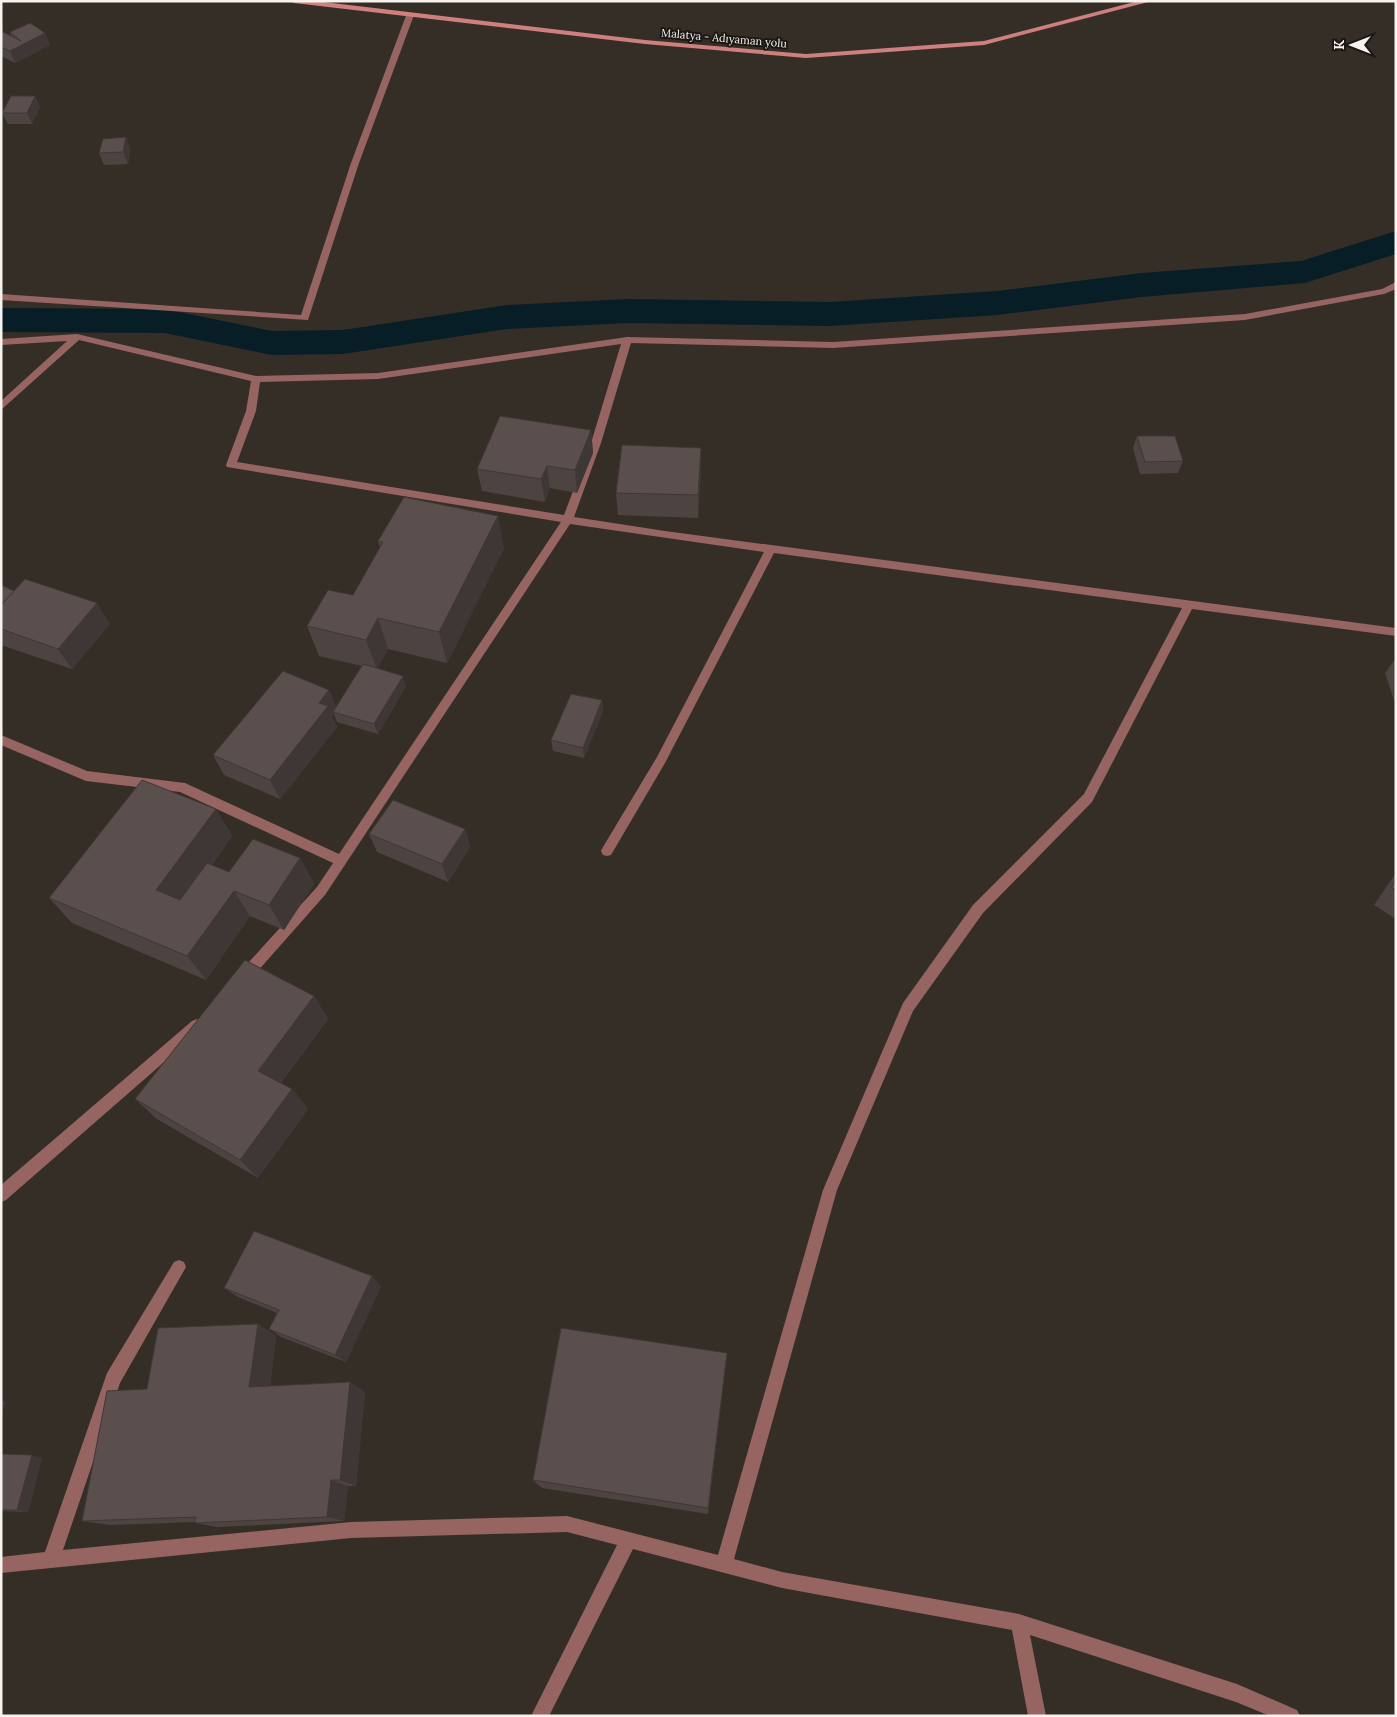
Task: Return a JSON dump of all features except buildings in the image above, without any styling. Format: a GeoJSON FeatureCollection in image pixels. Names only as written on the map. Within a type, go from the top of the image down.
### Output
{"type":"FeatureCollection","features":[{"type":"Feature","properties":{"kind":"main road","name":"Malatya - Adıyaman yolu"},"geometry":{"type":"LineString","coordinates":[[294,1],[645,42],[806,56],[984,44],[1148,1]]}},
{"type":"Feature","properties":{"kind":"street"},"geometry":{"type":"LineString","coordinates":[[1,297],[305,318],[355,163],[410,15]]}},
{"type":"Feature","properties":{"kind":"street"},"geometry":{"type":"LineString","coordinates":[[1,342],[77,337],[256,378],[378,376],[627,340],[833,345],[1235,317],[1384,291],[1396,285]]}},
{"type":"Feature","properties":{"kind":"street"},"geometry":{"type":"LineString","coordinates":[[1,407],[77,337]]}},
{"type":"Feature","properties":{"kind":"street"},"geometry":{"type":"LineString","coordinates":[[236,985],[321,891],[568,519],[596,443],[627,340]]}},
{"type":"Feature","properties":{"kind":"street"},"geometry":{"type":"LineString","coordinates":[[256,378],[251,411],[231,465],[568,519],[771,549],[1396,632]]}},
{"type":"Feature","properties":{"kind":"street"},"geometry":{"type":"LineString","coordinates":[[607,851],[661,760],[771,549]]}},
{"type":"Feature","properties":{"kind":"street"},"geometry":{"type":"LineString","coordinates":[[724,1564],[830,1190],[908,1007],[978,909],[1088,798],[1189,604]]}},
{"type":"Feature","properties":{"kind":"street"},"geometry":{"type":"LineString","coordinates":[[1,740],[86,776],[181,787],[341,861]]}},
{"type":"Feature","properties":{"kind":"street"},"geometry":{"type":"LineString","coordinates":[[1,1195],[203,1020]]}},
{"type":"Feature","properties":{"kind":"street"},"geometry":{"type":"LineString","coordinates":[[51,1560],[113,1379],[180,1267]]}},
{"type":"Feature","properties":{"kind":"street"},"geometry":{"type":"LineString","coordinates":[[1,1565],[350,1530],[567,1524],[782,1580],[1018,1623],[1237,1693],[1291,1716]]}},
{"type":"Feature","properties":{"kind":"street"},"geometry":{"type":"LineString","coordinates":[[540,1716],[629,1540]]}},
{"type":"Feature","properties":{"kind":"street"},"geometry":{"type":"LineString","coordinates":[[1018,1623],[1037,1716]]}},
{"type":"Feature","properties":{"kind":"waterway"},"geometry":{"type":"LineString","coordinates":[[1,320],[165,321],[272,343],[343,342],[507,317],[628,311],[830,314],[997,303],[1142,285],[1305,272],[1396,242]]}}]}
